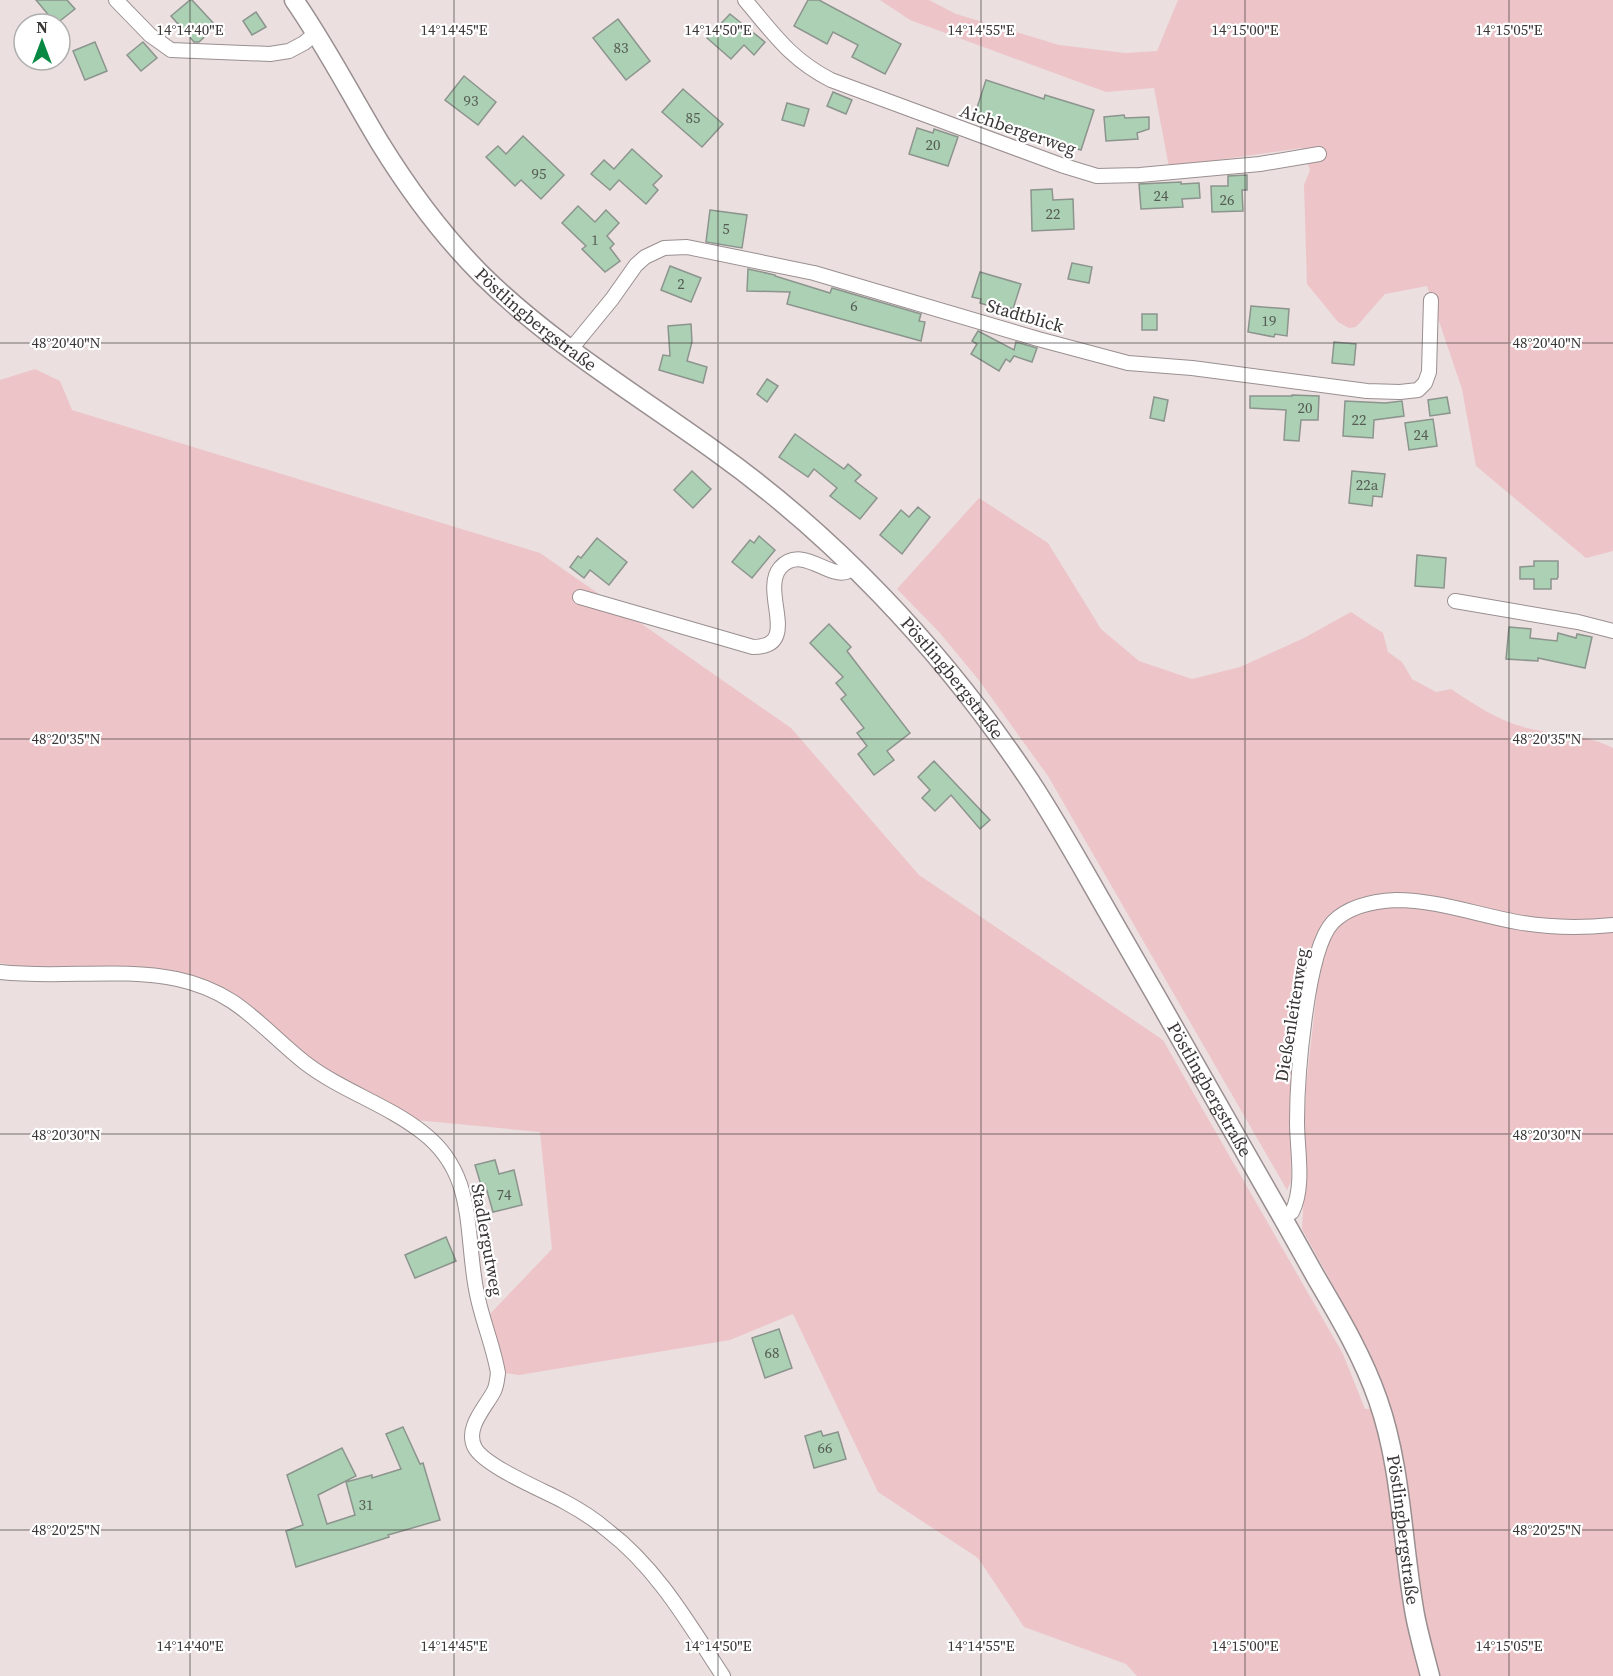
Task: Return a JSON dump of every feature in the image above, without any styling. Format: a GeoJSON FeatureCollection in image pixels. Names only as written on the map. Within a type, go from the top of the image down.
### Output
{"type":"FeatureCollection","features":[{"type":"Feature","properties":{"kind":"main road","name":"Pöstlingbergstraße"},"geometry":{"type":"LineString","coordinates":[[294,0],[389,157],[452,243],[502,294],[575,345],[733,464],[853,567],[912,628],[957,682],[1032,784],[1090,880],[1357,1350],[1380,1404],[1395,1470],[1415,1616],[1430,1676]]}},
{"type":"Feature","properties":{"kind":"street"},"geometry":{"type":"LineString","coordinates":[[116,0],[150,35],[171,50],[270,54],[289,51],[316,33]]}},
{"type":"Feature","properties":{"kind":"street","name":"Aichbergerweg"},"geometry":{"type":"LineString","coordinates":[[744,0],[781,44],[808,68],[831,80],[1090,174],[1112,177],[1189,171],[1260,164],[1319,154]]}},
{"type":"Feature","properties":{"kind":"street","name":"Stadtblick"},"geometry":{"type":"LineString","coordinates":[[575,345],[636,265],[645,257],[664,248],[687,247],[814,273],[1128,363],[1192,368],[1367,391],[1418,390],[1425,383],[1429,372],[1431,300]]}},
{"type":"Feature","properties":{"kind":"street"},"geometry":{"type":"LineString","coordinates":[[580,597],[753,647],[763,647],[771,644],[776,637],[778,621],[773,584],[781,567],[789,561],[800,560],[839,573],[845,573],[853,567]]}},
{"type":"Feature","properties":{"kind":"street"},"geometry":{"type":"LineString","coordinates":[[1455,601],[1578,622],[1613,631]]}},
{"type":"Feature","properties":{"kind":"street","name":"Dießenleitenweg"},"geometry":{"type":"LineString","coordinates":[[1283,1218],[1292,1212],[1298,1193],[1298,1087],[1313,972],[1319,947],[1326,931],[1335,921],[1359,906],[1396,900],[1433,904],[1519,923],[1544,926],[1613,925]]}},
{"type":"Feature","properties":{"kind":"street","name":"Stadlergutweg"},"geometry":{"type":"LineString","coordinates":[[0,972],[49,975],[152,975],[203,986],[237,1003],[304,1062],[327,1078],[407,1121],[437,1145],[448,1157],[466,1202],[476,1288],[498,1373],[494,1392],[476,1421],[473,1438],[475,1448],[493,1464],[592,1518],[628,1547],[664,1588],[723,1676]]}},
{"type":"Feature","properties":{"kind":"shaded area"},"geometry":{"type":"Polygon","coordinates":[[[880,0],[929,0],[956,14],[1059,45],[1125,53],[1157,51],[1178,0],[1613,0],[1613,551],[1586,558],[1476,466],[1462,389],[1427,286],[1385,294],[1356,327],[1349,328],[1338,322],[1307,284],[1304,185],[1310,170],[1302,148],[1169,167],[1154,88],[1106,92],[910,20],[880,0]]]}},
{"type":"Feature","properties":{"kind":"shaded area"},"geometry":{"type":"Polygon","coordinates":[[[35,369],[60,381],[72,410],[540,553],[791,728],[919,875],[1163,1040],[1343,1354],[1365,1409],[1389,1408],[1369,1351],[1302,1229],[1306,1086],[1319,973],[1331,935],[1348,917],[1361,912],[1378,908],[1414,907],[1613,932],[1613,1676],[1137,1676],[1126,1664],[1024,1627],[978,1558],[878,1492],[793,1314],[730,1340],[519,1375],[505,1373],[489,1315],[552,1249],[540,1132],[405,1119],[325,1072],[236,998],[199,977],[134,969],[36,970],[0,963],[0,380],[35,369]]]}},
{"type":"Feature","properties":{"kind":"shaded area"},"geometry":{"type":"Polygon","coordinates":[[[979,498],[1048,543],[1101,629],[1139,661],[1192,679],[1240,667],[1304,638],[1351,612],[1383,633],[1388,652],[1402,662],[1412,679],[1436,692],[1451,689],[1488,712],[1517,725],[1582,737],[1613,748],[1613,918],[1565,920],[1530,917],[1416,894],[1370,897],[1338,909],[1330,916],[1317,936],[1307,965],[1300,1002],[1291,1122],[1291,1181],[1287,1190],[1048,776],[978,679],[939,632],[897,589],[979,498]]]}},
{"type":"Feature","properties":{"kind":"building"},"geometry":{"type":"Polygon","coordinates":[[[36,0],[67,0],[75,9],[71,12],[46,12],[36,0]]]}},
{"type":"Feature","properties":{"kind":"building"},"geometry":{"type":"Polygon","coordinates":[[[190,0],[216,26],[199,42],[194,42],[171,16],[190,0]]]}},
{"type":"Feature","properties":{"kind":"building"},"geometry":{"type":"Polygon","coordinates":[[[808,0],[819,0],[901,44],[885,74],[852,57],[858,45],[833,32],[827,44],[794,26],[808,0]]]}},
{"type":"Feature","properties":{"kind":"building"},"geometry":{"type":"Polygon","coordinates":[[[256,12],[266,27],[252,35],[243,21],[256,12]]]}},
{"type":"Feature","properties":{"kind":"building"},"geometry":{"type":"Polygon","coordinates":[[[730,14],[765,42],[754,55],[744,45],[731,59],[707,38],[730,14]]]}},
{"type":"Feature","properties":{"kind":"building"},"geometry":{"type":"Polygon","coordinates":[[[618,19],[650,61],[626,80],[593,38],[618,19]]]}},
{"type":"Feature","properties":{"kind":"building"},"geometry":{"type":"Polygon","coordinates":[[[95,42],[107,71],[85,80],[73,51],[95,42]]]}},
{"type":"Feature","properties":{"kind":"building"},"geometry":{"type":"Polygon","coordinates":[[[143,42],[157,58],[141,71],[127,55],[143,42]]]}},
{"type":"Feature","properties":{"kind":"building"},"geometry":{"type":"Polygon","coordinates":[[[464,76],[496,102],[478,125],[445,100],[464,76]]]}},
{"type":"Feature","properties":{"kind":"building"},"geometry":{"type":"Polygon","coordinates":[[[986,80],[1044,99],[1045,95],[1094,110],[1081,150],[975,114],[986,80]]]}},
{"type":"Feature","properties":{"kind":"building"},"geometry":{"type":"Polygon","coordinates":[[[683,89],[723,124],[702,147],[662,112],[683,89]]]}},
{"type":"Feature","properties":{"kind":"building"},"geometry":{"type":"Polygon","coordinates":[[[833,92],[852,100],[846,114],[827,106],[833,92]]]}},
{"type":"Feature","properties":{"kind":"building"},"geometry":{"type":"Polygon","coordinates":[[[787,103],[809,109],[804,126],[782,120],[787,103]]]}},
{"type":"Feature","properties":{"kind":"building"},"geometry":{"type":"Polygon","coordinates":[[[1124,115],[1125,118],[1149,117],[1149,129],[1137,133],[1138,139],[1106,141],[1104,117],[1124,115]]]}},
{"type":"Feature","properties":{"kind":"building"},"geometry":{"type":"Polygon","coordinates":[[[917,128],[933,133],[934,129],[958,137],[948,166],[909,154],[917,128]]]}},
{"type":"Feature","properties":{"kind":"building"},"geometry":{"type":"Polygon","coordinates":[[[523,136],[564,175],[541,199],[521,180],[515,186],[486,157],[498,146],[506,154],[523,136]]]}},
{"type":"Feature","properties":{"kind":"building"},"geometry":{"type":"Polygon","coordinates":[[[632,149],[662,176],[653,185],[658,190],[646,204],[619,180],[610,190],[591,174],[604,160],[614,169],[632,149]]]}},
{"type":"Feature","properties":{"kind":"building"},"geometry":{"type":"Polygon","coordinates":[[[1247,175],[1247,190],[1242,190],[1243,211],[1212,212],[1211,186],[1228,186],[1228,176],[1247,175]]]}},
{"type":"Feature","properties":{"kind":"building"},"geometry":{"type":"Polygon","coordinates":[[[1181,182],[1181,184],[1199,183],[1200,198],[1182,199],[1183,207],[1141,209],[1139,184],[1181,182]]]}},
{"type":"Feature","properties":{"kind":"building"},"geometry":{"type":"Polygon","coordinates":[[[1052,189],[1053,200],[1073,199],[1074,229],[1032,231],[1031,190],[1052,189]]]}},
{"type":"Feature","properties":{"kind":"building"},"geometry":{"type":"Polygon","coordinates":[[[578,206],[595,222],[606,210],[619,223],[607,236],[614,244],[610,248],[620,261],[605,272],[582,249],[586,246],[562,223],[578,206]]]}},
{"type":"Feature","properties":{"kind":"building"},"geometry":{"type":"Polygon","coordinates":[[[710,210],[747,215],[742,248],[706,242],[710,210]]]}},
{"type":"Feature","properties":{"kind":"building"},"geometry":{"type":"Polygon","coordinates":[[[1072,263],[1092,267],[1089,283],[1068,279],[1072,263]]]}},
{"type":"Feature","properties":{"kind":"building"},"geometry":{"type":"Polygon","coordinates":[[[670,266],[701,278],[691,302],[661,290],[670,266]]]}},
{"type":"Feature","properties":{"kind":"building"},"geometry":{"type":"Polygon","coordinates":[[[748,269],[775,275],[830,293],[832,288],[921,314],[919,321],[925,322],[921,341],[787,304],[790,292],[747,291],[748,269]]]}},
{"type":"Feature","properties":{"kind":"building"},"geometry":{"type":"Polygon","coordinates":[[[980,272],[1021,284],[1013,309],[1004,306],[1002,310],[980,303],[981,299],[972,297],[980,272]]]}},
{"type":"Feature","properties":{"kind":"building"},"geometry":{"type":"Polygon","coordinates":[[[1251,306],[1289,309],[1287,336],[1275,334],[1274,337],[1248,332],[1251,306]]]}},
{"type":"Feature","properties":{"kind":"building"},"geometry":{"type":"Polygon","coordinates":[[[1142,314],[1157,314],[1157,330],[1142,330],[1142,314]]]}},
{"type":"Feature","properties":{"kind":"building"},"geometry":{"type":"Polygon","coordinates":[[[691,324],[692,342],[687,361],[707,367],[703,383],[659,370],[663,355],[670,356],[668,326],[691,324]]]}},
{"type":"Feature","properties":{"kind":"building"},"geometry":{"type":"Polygon","coordinates":[[[978,331],[1014,350],[1016,342],[1037,348],[1032,362],[1014,356],[1010,362],[1006,359],[999,371],[971,354],[977,344],[972,341],[978,331]]]}},
{"type":"Feature","properties":{"kind":"building"},"geometry":{"type":"Polygon","coordinates":[[[1334,342],[1356,344],[1354,365],[1332,363],[1334,342]]]}},
{"type":"Feature","properties":{"kind":"building"},"geometry":{"type":"Polygon","coordinates":[[[767,379],[778,386],[767,402],[757,394],[767,379]]]}},
{"type":"Feature","properties":{"kind":"building"},"geometry":{"type":"Polygon","coordinates":[[[1250,396],[1319,396],[1318,420],[1301,420],[1299,441],[1284,440],[1286,410],[1250,408],[1250,396]]]}},
{"type":"Feature","properties":{"kind":"building"},"geometry":{"type":"Polygon","coordinates":[[[1154,397],[1168,400],[1164,421],[1150,418],[1154,397]]]}},
{"type":"Feature","properties":{"kind":"building"},"geometry":{"type":"Polygon","coordinates":[[[1447,397],[1450,413],[1430,416],[1428,400],[1447,397]]]}},
{"type":"Feature","properties":{"kind":"building"},"geometry":{"type":"Polygon","coordinates":[[[1345,401],[1385,403],[1402,401],[1404,416],[1374,420],[1373,438],[1343,436],[1345,401]]]}},
{"type":"Feature","properties":{"kind":"building"},"geometry":{"type":"Polygon","coordinates":[[[1433,419],[1437,446],[1409,450],[1405,423],[1433,419]]]}},
{"type":"Feature","properties":{"kind":"building"},"geometry":{"type":"Polygon","coordinates":[[[795,434],[844,469],[848,464],[861,475],[855,481],[877,498],[860,519],[830,496],[837,488],[814,469],[808,477],[779,457],[795,434]]]}},
{"type":"Feature","properties":{"kind":"building"},"geometry":{"type":"Polygon","coordinates":[[[692,471],[711,489],[693,508],[674,490],[692,471]]]}},
{"type":"Feature","properties":{"kind":"building"},"geometry":{"type":"Polygon","coordinates":[[[1352,471],[1385,474],[1382,497],[1373,496],[1372,506],[1349,503],[1352,471]]]}},
{"type":"Feature","properties":{"kind":"building"},"geometry":{"type":"Polygon","coordinates":[[[918,507],[930,517],[902,554],[880,535],[901,510],[909,517],[918,507]]]}},
{"type":"Feature","properties":{"kind":"building"},"geometry":{"type":"Polygon","coordinates":[[[759,536],[775,550],[752,578],[732,562],[750,540],[754,543],[759,536]]]}},
{"type":"Feature","properties":{"kind":"building"},"geometry":{"type":"Polygon","coordinates":[[[597,538],[627,562],[609,585],[590,570],[584,578],[570,567],[578,556],[581,558],[597,538]]]}},
{"type":"Feature","properties":{"kind":"building"},"geometry":{"type":"Polygon","coordinates":[[[1417,555],[1446,558],[1444,588],[1415,586],[1417,555]]]}},
{"type":"Feature","properties":{"kind":"building"},"geometry":{"type":"Polygon","coordinates":[[[1534,561],[1558,561],[1558,577],[1551,579],[1551,589],[1534,589],[1534,579],[1520,579],[1520,567],[1534,566],[1534,561]]]}},
{"type":"Feature","properties":{"kind":"building"},"geometry":{"type":"Polygon","coordinates":[[[829,624],[851,647],[847,651],[910,733],[887,751],[894,760],[874,775],[858,754],[867,746],[857,733],[864,728],[841,699],[846,695],[836,683],[843,677],[810,643],[829,624]]]}},
{"type":"Feature","properties":{"kind":"building"},"geometry":{"type":"Polygon","coordinates":[[[1509,627],[1531,629],[1530,638],[1557,641],[1558,633],[1576,638],[1577,634],[1592,637],[1585,668],[1538,658],[1538,661],[1506,659],[1509,627]]]}},
{"type":"Feature","properties":{"kind":"building"},"geometry":{"type":"Polygon","coordinates":[[[934,761],[990,820],[980,829],[951,795],[935,811],[922,798],[930,790],[918,777],[934,761]]]}},
{"type":"Feature","properties":{"kind":"building"},"geometry":{"type":"Polygon","coordinates":[[[495,1160],[499,1174],[514,1170],[522,1205],[493,1212],[485,1184],[481,1185],[475,1165],[495,1160]]]}},
{"type":"Feature","properties":{"kind":"building"},"geometry":{"type":"Polygon","coordinates":[[[446,1237],[456,1261],[415,1278],[405,1255],[446,1237]]]}},
{"type":"Feature","properties":{"kind":"building"},"geometry":{"type":"Polygon","coordinates":[[[779,1329],[792,1368],[765,1378],[752,1338],[779,1329]]]}},
{"type":"Feature","properties":{"kind":"building"},"geometry":{"type":"Polygon","coordinates":[[[403,1427],[420,1464],[423,1463],[440,1520],[388,1535],[389,1537],[296,1567],[286,1531],[303,1525],[287,1475],[342,1448],[356,1476],[318,1495],[327,1524],[355,1515],[346,1482],[372,1475],[372,1478],[401,1469],[386,1434],[403,1427]]]}},
{"type":"Feature","properties":{"kind":"building"},"geometry":{"type":"Polygon","coordinates":[[[821,1431],[823,1436],[838,1432],[846,1459],[814,1468],[805,1436],[821,1431]]]}}]}
